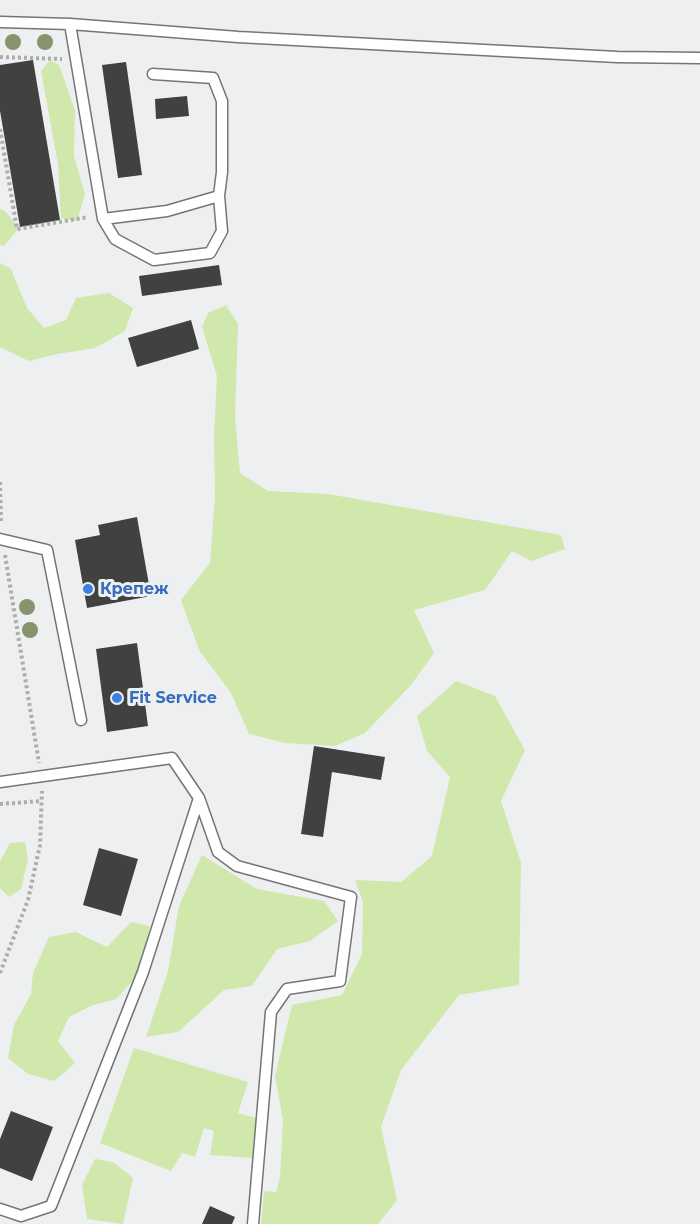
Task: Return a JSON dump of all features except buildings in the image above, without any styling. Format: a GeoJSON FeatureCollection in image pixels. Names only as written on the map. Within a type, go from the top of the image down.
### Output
{"type":"FeatureCollection","features":[{"type":"Feature","properties":{"kind":"lane"},"geometry":{"type":"LineString","coordinates":[[0,22],[70,24],[238,37],[616,57],[700,58]]}},
{"type":"Feature","properties":{"kind":"lane"},"geometry":{"type":"LineString","coordinates":[[70,24],[103,217],[115,239],[154,260],[210,253],[222,231],[219,196],[222,172],[222,101],[213,78],[153,74]]}},
{"type":"Feature","properties":{"kind":"lane"},"geometry":{"type":"LineString","coordinates":[[103,217],[167,211],[219,196]]}},
{"type":"Feature","properties":{"kind":"lane"},"geometry":{"type":"LineString","coordinates":[[1,539],[48,550],[81,720]]}},
{"type":"Feature","properties":{"kind":"lane"},"geometry":{"type":"LineString","coordinates":[[0,782],[172,758],[199,798],[218,852],[237,866],[351,897],[340,981],[287,989],[271,1012],[253,1224]]}},
{"type":"Feature","properties":{"kind":"lane"},"geometry":{"type":"LineString","coordinates":[[0,1209],[21,1216],[51,1206],[143,972],[199,798]]}},
{"type":"Feature","properties":{"kind":"path"},"geometry":{"type":"LineString","coordinates":[[0,57],[76,59]]}},
{"type":"Feature","properties":{"kind":"path"},"geometry":{"type":"LineString","coordinates":[[0,129],[17,229],[103,217]]}},
{"type":"Feature","properties":{"kind":"path"},"geometry":{"type":"LineString","coordinates":[[0,482],[1,539],[42,777],[40,845],[28,900],[0,973]]}},
{"type":"Feature","properties":{"kind":"path"},"geometry":{"type":"LineString","coordinates":[[0,804],[42,801]]}},
{"type":"Feature","properties":{"kind":"green space"},"geometry":{"type":"Polygon","coordinates":[[[50,60],[59,65],[75,110],[74,156],[85,194],[77,221],[61,218],[58,164],[41,71],[50,60]]]}},
{"type":"Feature","properties":{"kind":"green space"},"geometry":{"type":"Polygon","coordinates":[[[0,209],[5,211],[19,228],[4,246],[0,245],[0,209]]]}},
{"type":"Feature","properties":{"kind":"green space"},"geometry":{"type":"Polygon","coordinates":[[[0,263],[11,269],[27,308],[44,328],[66,320],[76,298],[109,293],[133,308],[125,331],[95,348],[29,361],[0,347],[0,263]]]}},
{"type":"Feature","properties":{"kind":"green space"},"geometry":{"type":"Polygon","coordinates":[[[226,305],[238,324],[235,418],[240,473],[268,491],[328,494],[561,535],[565,549],[531,561],[512,551],[485,590],[414,610],[434,653],[411,685],[365,733],[335,746],[286,743],[249,734],[231,693],[199,650],[181,600],[210,563],[215,495],[214,434],[217,376],[202,327],[208,313],[226,305]]]}},
{"type":"Feature","properties":{"kind":"green space"},"geometry":{"type":"Polygon","coordinates":[[[456,681],[495,696],[525,750],[501,801],[521,863],[519,985],[459,995],[401,1070],[381,1127],[397,1200],[378,1224],[261,1224],[264,1191],[276,1192],[280,1177],[283,1120],[275,1076],[292,1005],[342,995],[362,954],[363,902],[355,880],[401,882],[432,856],[450,777],[427,751],[417,716],[456,681]]]}},
{"type":"Feature","properties":{"kind":"green space"},"geometry":{"type":"Polygon","coordinates":[[[25,842],[28,859],[21,889],[9,897],[0,888],[0,861],[10,843],[25,842]]]}},
{"type":"Feature","properties":{"kind":"green space"},"geometry":{"type":"Polygon","coordinates":[[[202,855],[257,889],[324,901],[338,921],[310,941],[277,949],[252,986],[224,990],[178,1032],[146,1037],[168,971],[179,906],[202,855]]]}},
{"type":"Feature","properties":{"kind":"green space"},"geometry":{"type":"Polygon","coordinates":[[[131,922],[150,926],[138,975],[116,999],[93,1005],[69,1017],[58,1041],[75,1063],[54,1081],[28,1074],[8,1058],[14,1025],[31,994],[33,973],[49,937],[76,932],[107,947],[131,922]]]}},
{"type":"Feature","properties":{"kind":"green space"},"geometry":{"type":"Polygon","coordinates":[[[134,1048],[248,1082],[238,1113],[256,1118],[253,1158],[210,1155],[214,1131],[204,1128],[195,1157],[182,1153],[171,1171],[100,1143],[134,1048]]]}},
{"type":"Feature","properties":{"kind":"green space"},"geometry":{"type":"Polygon","coordinates":[[[95,1159],[113,1162],[133,1178],[123,1224],[87,1219],[82,1185],[95,1159]]]}},
{"type":"Feature","properties":{"kind":"place","name":"Крепеж"},"geometry":{"type":"Point","coordinates":[88,589]}},
{"type":"Feature","properties":{"kind":"place","name":"Fit Service"},"geometry":{"type":"Point","coordinates":[117,698]}}]}
